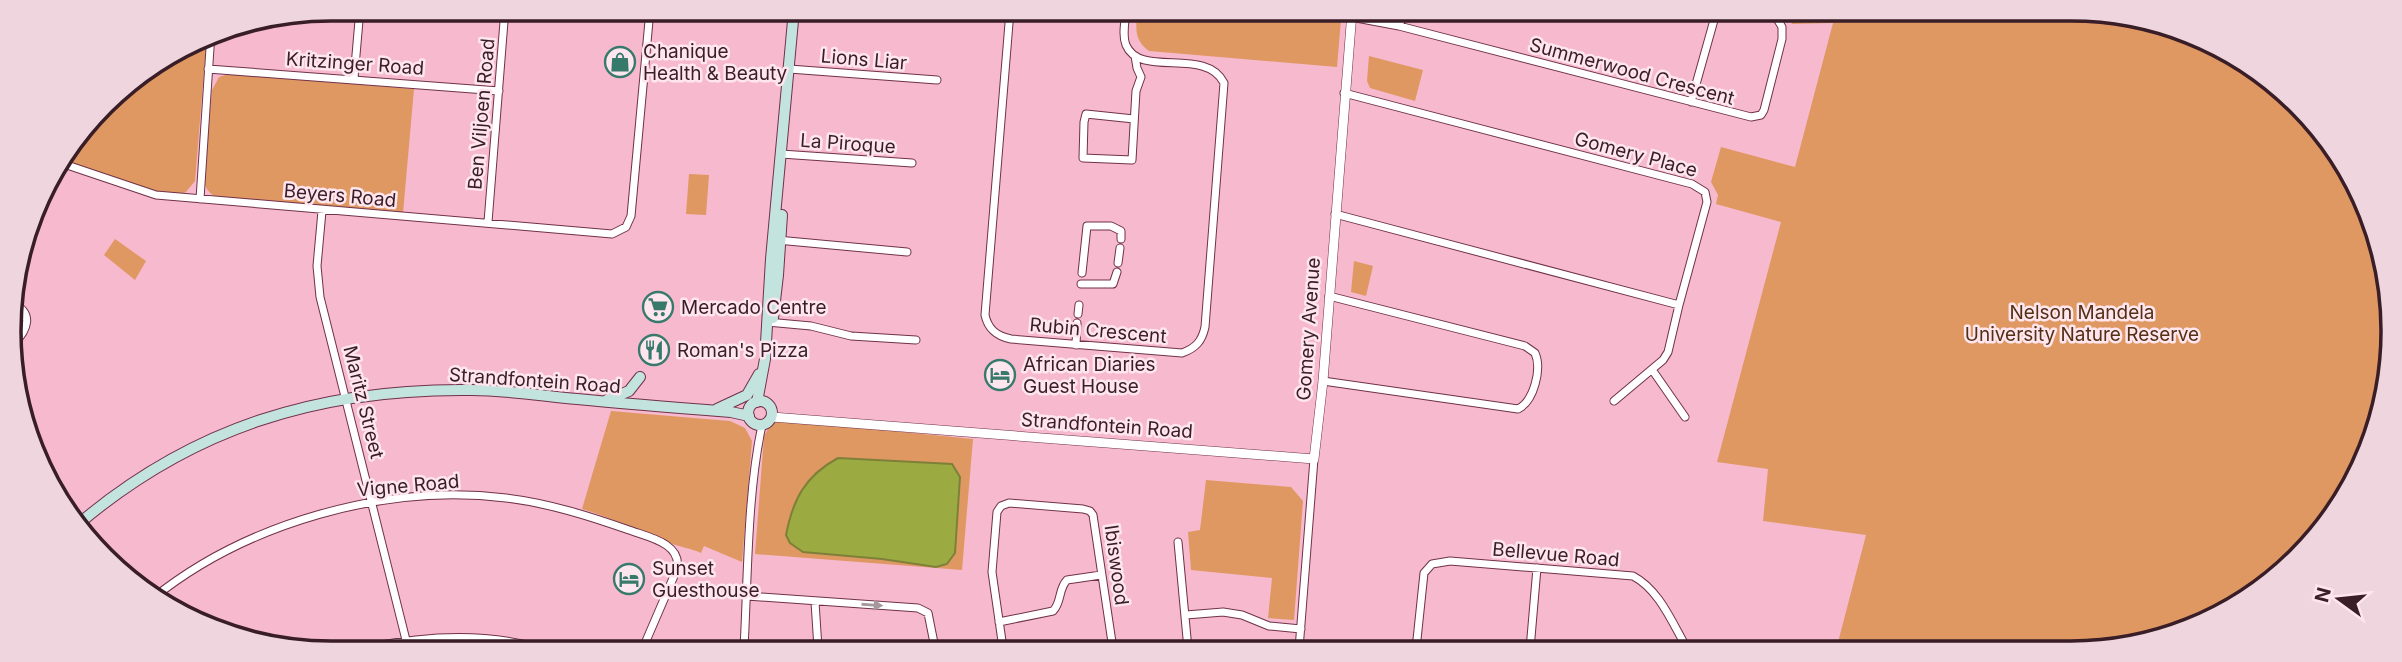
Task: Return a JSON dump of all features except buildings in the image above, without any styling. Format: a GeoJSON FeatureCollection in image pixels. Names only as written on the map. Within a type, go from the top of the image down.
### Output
{"type":"FeatureCollection","features":[{"type":"Feature","properties":{"kind":"main road"},"geometry":{"type":"LineString","coordinates":[[756,413],[770,322],[793,21]]}},
{"type":"Feature","properties":{"kind":"main road"},"geometry":{"type":"LineString","coordinates":[[756,413],[770,322]]}},
{"type":"Feature","properties":{"kind":"main road"},"geometry":{"type":"LineString","coordinates":[[715,410],[747,394],[754,386],[765,359]]}},
{"type":"Feature","properties":{"kind":"main road"},"geometry":{"type":"LineString","coordinates":[[601,402],[629,391],[640,377]]}},
{"type":"Feature","properties":{"kind":"main road","name":"Strandfontein Road"},"geometry":{"type":"LineString","coordinates":[[85,519],[128,485],[200,444],[279,412],[345,397],[394,391],[474,390],[756,413]]}},
{"type":"Feature","properties":{"kind":"main road"},"geometry":{"type":"LineString","coordinates":[[771,407],[772,416],[768,422],[756,413],[771,407]]}},
{"type":"Feature","properties":{"kind":"street"},"geometry":{"type":"LineString","coordinates":[[354,78],[359,21]]}},
{"type":"Feature","properties":{"kind":"street","name":"Ben Viljoen Road"},"geometry":{"type":"LineString","coordinates":[[488,222],[504,21]]}},
{"type":"Feature","properties":{"kind":"street","name":"Beyers Road"},"geometry":{"type":"LineString","coordinates":[[69,166],[156,195],[604,234],[621,231],[630,220],[635,193],[649,21]]}},
{"type":"Feature","properties":{"kind":"street","name":"Rubin Crescent"},"geometry":{"type":"LineString","coordinates":[[1009,21],[985,315],[991,329],[1003,337],[1182,353],[1198,344],[1205,327],[1224,83],[1215,71],[1206,67],[1152,61],[1135,56]]}},
{"type":"Feature","properties":{"kind":"street"},"geometry":{"type":"LineString","coordinates":[[1126,21],[1125,41],[1129,51],[1135,56],[1142,77],[1137,87],[1131,160],[1083,158],[1086,114],[1134,119]]}},
{"type":"Feature","properties":{"kind":"street","name":"Gomery Avenue"},"geometry":{"type":"LineString","coordinates":[[1300,641],[1350,21]]}},
{"type":"Feature","properties":{"kind":"street","name":"Summerwood Crescent"},"geometry":{"type":"LineString","coordinates":[[1377,21],[1751,117],[1761,114],[1783,39],[1778,21]]}},
{"type":"Feature","properties":{"kind":"street"},"geometry":{"type":"LineString","coordinates":[[1399,26],[1401,21]]}},
{"type":"Feature","properties":{"kind":"street"},"geometry":{"type":"LineString","coordinates":[[1691,102],[1714,21]]}},
{"type":"Feature","properties":{"kind":"street"},"geometry":{"type":"LineString","coordinates":[[200,199],[210,46]]}},
{"type":"Feature","properties":{"kind":"street","name":"Kritzinger Road"},"geometry":{"type":"LineString","coordinates":[[208,69],[499,91]]}},
{"type":"Feature","properties":{"kind":"street","name":"Lions Liar"},"geometry":{"type":"LineString","coordinates":[[789,69],[937,80]]}},
{"type":"Feature","properties":{"kind":"street","name":"Gomery Place"},"geometry":{"type":"LineString","coordinates":[[1344,93],[1699,186],[1706,194],[1707,202],[1668,352],[1653,371]]}},
{"type":"Feature","properties":{"kind":"street","name":"La Piroque"},"geometry":{"type":"LineString","coordinates":[[782,152],[912,163]]}},
{"type":"Feature","properties":{"kind":"street","name":"Maritz Street"},"geometry":{"type":"LineString","coordinates":[[322,211],[317,282],[406,640]]}},
{"type":"Feature","properties":{"kind":"street"},"geometry":{"type":"LineString","coordinates":[[1335,214],[1679,304]]}},
{"type":"Feature","properties":{"kind":"street"},"geometry":{"type":"LineString","coordinates":[[1082,273],[1087,226],[1116,227],[1121,231],[1121,239]]}},
{"type":"Feature","properties":{"kind":"street"},"geometry":{"type":"LineString","coordinates":[[777,240],[907,252]]}},
{"type":"Feature","properties":{"kind":"street"},"geometry":{"type":"LineString","coordinates":[[1118,263],[1120,248]]}},
{"type":"Feature","properties":{"kind":"street"},"geometry":{"type":"LineString","coordinates":[[1080,295],[1081,284],[1113,284],[1116,272]]}},
{"type":"Feature","properties":{"kind":"street"},"geometry":{"type":"LineString","coordinates":[[1323,381],[1518,409],[1530,398],[1537,368],[1535,353],[1525,346],[1329,296]]}},
{"type":"Feature","properties":{"kind":"street"},"geometry":{"type":"LineString","coordinates":[[21,337],[27,319],[22,311]]}},
{"type":"Feature","properties":{"kind":"street"},"geometry":{"type":"LineString","coordinates":[[770,322],[811,326],[851,335],[916,340]]}},
{"type":"Feature","properties":{"kind":"street"},"geometry":{"type":"LineString","coordinates":[[1076,345],[1077,323]]}},
{"type":"Feature","properties":{"kind":"street"},"geometry":{"type":"LineString","coordinates":[[1614,401],[1653,371],[1685,417]]}},
{"type":"Feature","properties":{"kind":"street"},"geometry":{"type":"LineString","coordinates":[[744,641],[758,444],[756,413]]}},
{"type":"Feature","properties":{"kind":"street","name":"Strandfontein Road"},"geometry":{"type":"LineString","coordinates":[[772,416],[1314,459]]}},
{"type":"Feature","properties":{"kind":"street","name":"Vigne Road"},"geometry":{"type":"LineString","coordinates":[[163,591],[210,560],[302,519],[372,501],[443,496],[507,498],[580,514],[671,547],[678,564],[674,580],[645,641]]}},
{"type":"Feature","properties":{"kind":"street","name":"Ibiswood"},"geometry":{"type":"LineString","coordinates":[[1002,641],[992,561],[996,518],[999,509],[1004,505],[1016,503],[1090,511],[1095,518],[1112,641]]}},
{"type":"Feature","properties":{"kind":"street"},"geometry":{"type":"LineString","coordinates":[[1178,542],[1188,641]]}},
{"type":"Feature","properties":{"kind":"street","name":"Bellevue Road"},"geometry":{"type":"LineString","coordinates":[[1417,641],[1422,583],[1427,568],[1435,562],[1450,561],[1624,575],[1639,579],[1656,595],[1683,641]]}},
{"type":"Feature","properties":{"kind":"street"},"geometry":{"type":"LineString","coordinates":[[1531,641],[1537,568]]}},
{"type":"Feature","properties":{"kind":"street"},"geometry":{"type":"LineString","coordinates":[[999,622],[1053,611],[1058,607],[1061,590],[1067,580],[1101,575]]}},
{"type":"Feature","properties":{"kind":"street"},"geometry":{"type":"LineString","coordinates":[[747,596],[923,610],[930,618],[934,641]]}},
{"type":"Feature","properties":{"kind":"street"},"geometry":{"type":"LineString","coordinates":[[815,601],[818,641]]}},
{"type":"Feature","properties":{"kind":"street"},"geometry":{"type":"LineString","coordinates":[[1186,615],[1223,612],[1242,615],[1277,627],[1301,629]]}},
{"type":"Feature","properties":{"kind":"street"},"geometry":{"type":"LineString","coordinates":[[401,641],[430,638],[507,641]]}},
{"type":"Feature","properties":{"kind":"green space"},"geometry":{"type":"Polygon","coordinates":[[[1136,21],[1341,21],[1337,67],[1149,51],[1138,38],[1136,21]]]}},
{"type":"Feature","properties":{"kind":"green space","name":"Nelson Mandela University Nature Reserve"},"geometry":{"type":"Polygon","coordinates":[[[1790,21],[2071,21],[2131,27],[2171,37],[2226,63],[2260,85],[2304,127],[2339,176],[2365,231],[2378,291],[2380,351],[2375,391],[2365,431],[2349,468],[2317,520],[2275,564],[2243,589],[2208,609],[2171,625],[2131,635],[2071,641],[1838,641],[1866,535],[1763,521],[1768,469],[1717,462],[1781,222],[1716,204],[1718,195],[1711,182],[1721,147],[1795,167],[1833,23],[1792,24],[1790,21]]]}},
{"type":"Feature","properties":{"kind":"green space"},"geometry":{"type":"Polygon","coordinates":[[[206,48],[195,181],[186,192],[175,196],[158,193],[70,163],[98,127],[142,85],[206,48]]]}},
{"type":"Feature","properties":{"kind":"green space"},"geometry":{"type":"Polygon","coordinates":[[[1369,56],[1423,70],[1415,101],[1370,88],[1367,81],[1369,56]]]}},
{"type":"Feature","properties":{"kind":"green space"},"geometry":{"type":"Polygon","coordinates":[[[228,74],[414,89],[403,213],[213,195],[207,188],[204,176],[212,90],[219,77],[228,74]]]}},
{"type":"Feature","properties":{"kind":"green space"},"geometry":{"type":"Polygon","coordinates":[[[689,174],[709,175],[706,215],[686,214],[689,174]]]}},
{"type":"Feature","properties":{"kind":"green space"},"geometry":{"type":"Polygon","coordinates":[[[115,239],[146,261],[135,280],[104,255],[115,239]]]}},
{"type":"Feature","properties":{"kind":"green space"},"geometry":{"type":"Polygon","coordinates":[[[1354,261],[1373,266],[1366,296],[1351,292],[1354,261]]]}},
{"type":"Feature","properties":{"kind":"green space"},"geometry":{"type":"Polygon","coordinates":[[[611,411],[730,421],[745,428],[752,441],[742,562],[704,546],[701,553],[582,509],[611,411]]]}},
{"type":"Feature","properties":{"kind":"green space"},"geometry":{"type":"Polygon","coordinates":[[[783,420],[973,439],[962,570],[755,554],[764,437],[771,426],[783,420]]]}},
{"type":"Feature","properties":{"kind":"green space"},"geometry":{"type":"Polygon","coordinates":[[[1206,480],[1291,487],[1303,501],[1294,620],[1268,618],[1272,578],[1191,570],[1188,532],[1200,530],[1206,480]]]}},
{"type":"Feature","properties":{"kind":"shaded area"},"geometry":{"type":"Polygon","coordinates":[[[838,458],[952,464],[960,477],[955,553],[947,564],[936,567],[803,552],[790,543],[786,535],[792,510],[802,490],[817,473],[838,458]]]}},
{"type":"Feature","properties":{"kind":"place","name":"Chanique Health & Beauty"},"geometry":{"type":"Point","coordinates":[620,62]}},
{"type":"Feature","properties":{"kind":"place","name":"Mercado Centre"},"geometry":{"type":"Point","coordinates":[658,307]}},
{"type":"Feature","properties":{"kind":"place","name":"Roman's Pizza"},"geometry":{"type":"Point","coordinates":[654,350]}},
{"type":"Feature","properties":{"kind":"place","name":"African Diaries Guest House"},"geometry":{"type":"Point","coordinates":[1000,375]}},
{"type":"Feature","properties":{"kind":"place","name":"Sunset Guesthouse"},"geometry":{"type":"Point","coordinates":[629,579]}}]}
